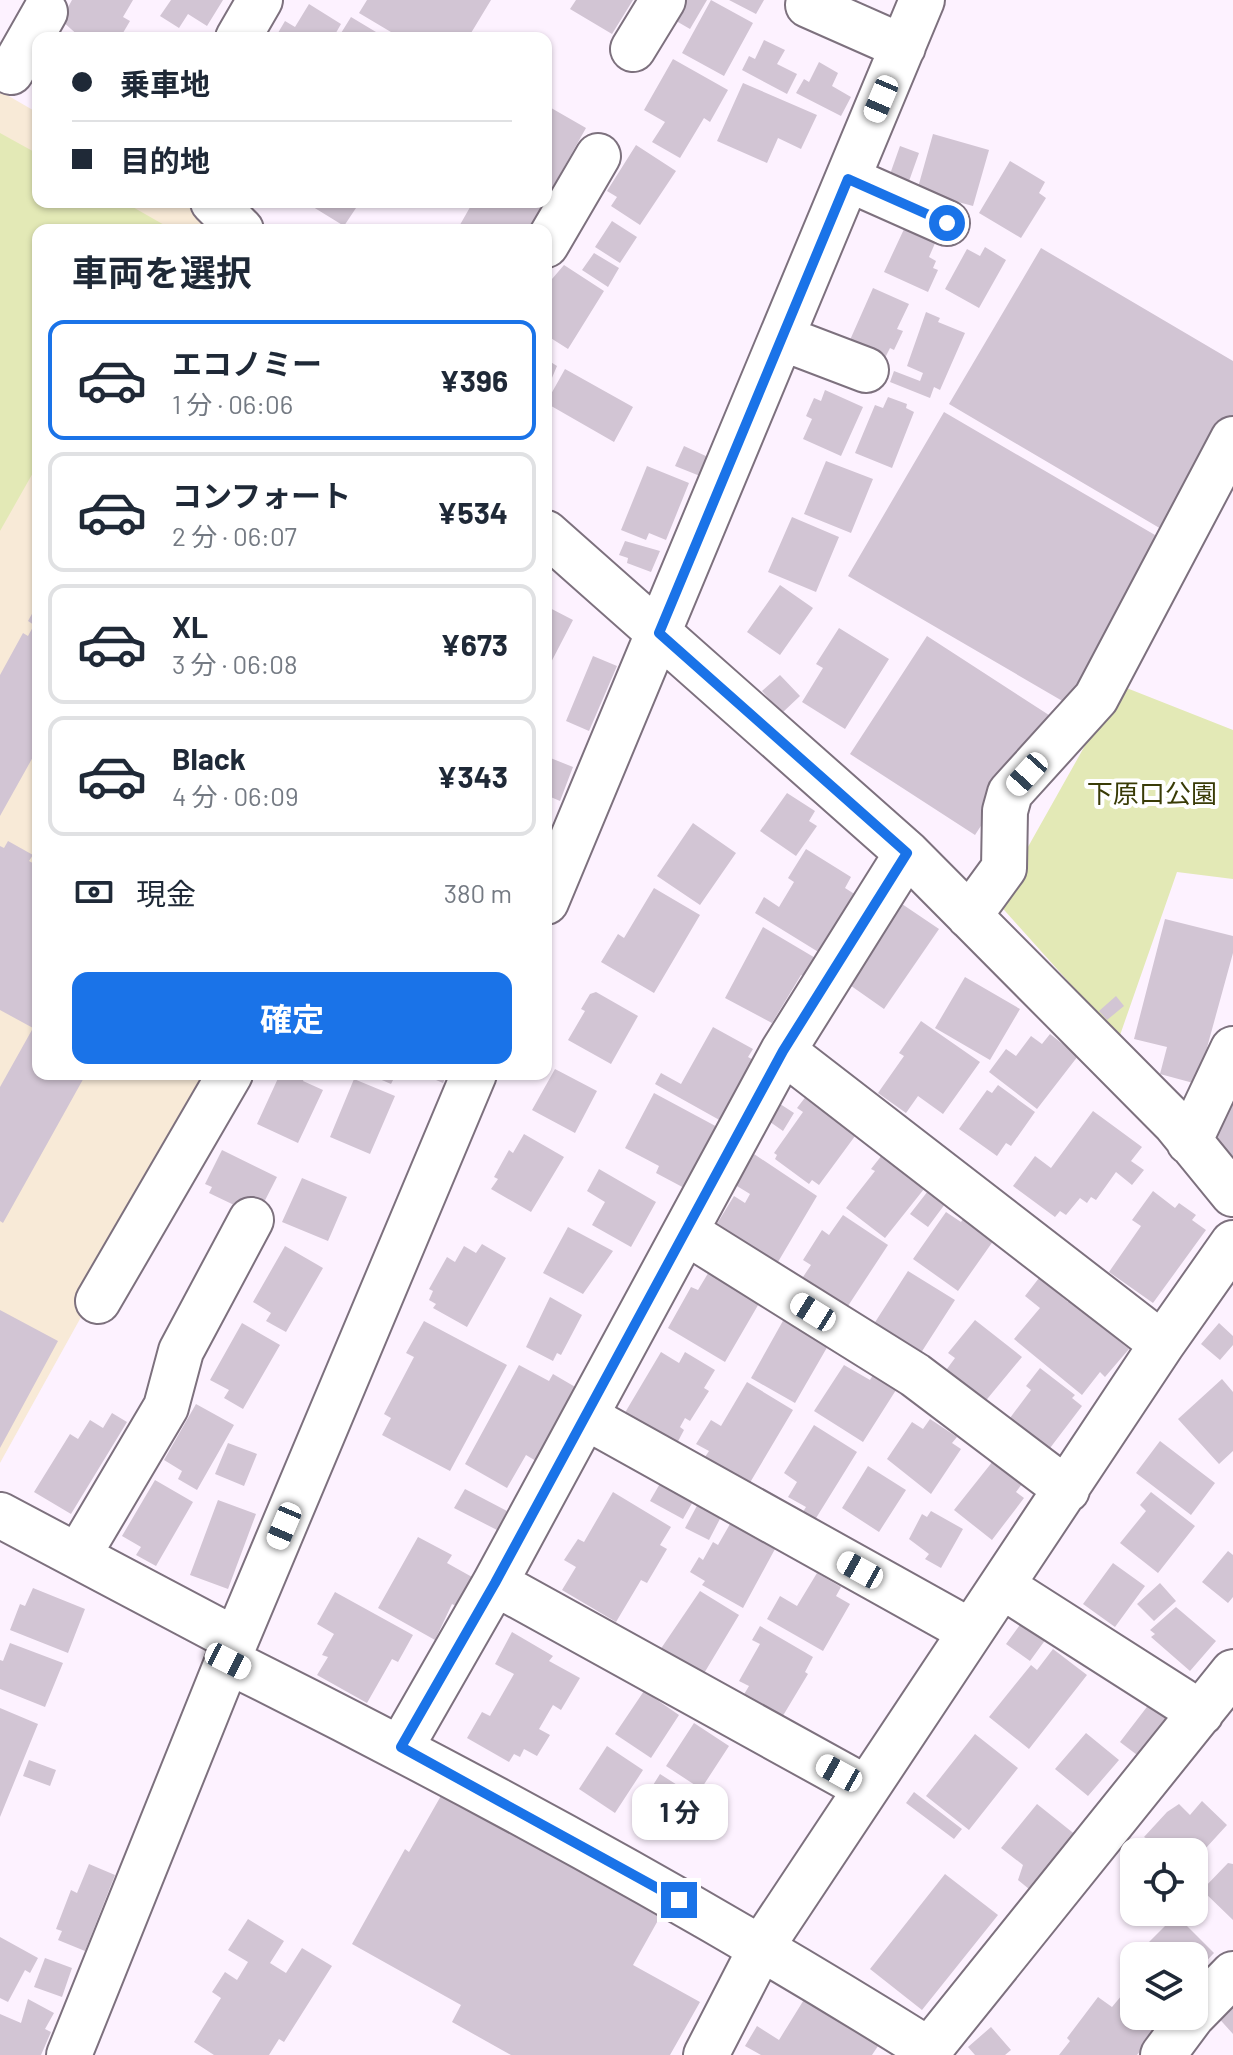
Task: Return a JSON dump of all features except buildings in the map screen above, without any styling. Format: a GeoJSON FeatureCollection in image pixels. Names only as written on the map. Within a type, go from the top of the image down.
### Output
{"type":"FeatureCollection","features":[{"type":"Feature","properties":{"kind":"street"},"geometry":{"type":"LineString","coordinates":[[241,32],[260,0]]}},
{"type":"Feature","properties":{"kind":"street"},"geometry":{"type":"LineString","coordinates":[[633,49],[663,0]]}},
{"type":"Feature","properties":{"kind":"street"},"geometry":{"type":"LineString","coordinates":[[552,888],[922,0]]}},
{"type":"Feature","properties":{"kind":"street"},"geometry":{"type":"LineString","coordinates":[[808,5],[903,47]]}},
{"type":"Feature","properties":{"kind":"street"},"geometry":{"type":"LineString","coordinates":[[36,32],[45,12]]}},
{"type":"Feature","properties":{"kind":"street"},"geometry":{"type":"LineString","coordinates":[[16,75],[32,40]]}},
{"type":"Feature","properties":{"kind":"street"},"geometry":{"type":"LineString","coordinates":[[552,235],[598,156]]}},
{"type":"Feature","properties":{"kind":"street"},"geometry":{"type":"LineString","coordinates":[[848,179],[947,223]]}},
{"type":"Feature","properties":{"kind":"street"},"geometry":{"type":"LineString","coordinates":[[219,208],[235,224]]}},
{"type":"Feature","properties":{"kind":"street"},"geometry":{"type":"LineString","coordinates":[[782,338],[866,370]]}},
{"type":"Feature","properties":{"kind":"street"},"geometry":{"type":"LineString","coordinates":[[969,916],[1004,868],[1005,811],[1010,793],[1096,698],[1233,439]]}},
{"type":"Feature","properties":{"kind":"street"},"geometry":{"type":"LineString","coordinates":[[552,538],[907,853],[1189,1142],[1233,1194]]}},
{"type":"Feature","properties":{"kind":"street"},"geometry":{"type":"LineString","coordinates":[[401,1747],[495,1583],[783,1051],[907,853]]}},
{"type":"Feature","properties":{"kind":"street"},"geometry":{"type":"LineString","coordinates":[[1189,1142],[1233,1049]]}},
{"type":"Feature","properties":{"kind":"street"},"geometry":{"type":"LineString","coordinates":[[783,1051],[1162,1344]]}},
{"type":"Feature","properties":{"kind":"street"},"geometry":{"type":"LineString","coordinates":[[98,1301],[227,1080]]}},
{"type":"Feature","properties":{"kind":"street"},"geometry":{"type":"LineString","coordinates":[[69,2055],[232,1650],[471,1080]]}},
{"type":"Feature","properties":{"kind":"street"},"geometry":{"type":"LineString","coordinates":[[79,1554],[166,1407],[181,1351],[251,1220]]}},
{"type":"Feature","properties":{"kind":"street"},"geometry":{"type":"LineString","coordinates":[[686,1232],[915,1375],[1067,1490]]}},
{"type":"Feature","properties":{"kind":"street"},"geometry":{"type":"LineString","coordinates":[[706,2055],[762,1946],[1162,1344],[1233,1243]]}},
{"type":"Feature","properties":{"kind":"street"},"geometry":{"type":"LineString","coordinates":[[586,1417],[970,1631]]}},
{"type":"Feature","properties":{"kind":"street"},"geometry":{"type":"LineString","coordinates":[[0,1515],[79,1554],[232,1650],[401,1747],[762,1946],[933,2052],[1233,1672]]}},
{"type":"Feature","properties":{"kind":"street"},"geometry":{"type":"LineString","coordinates":[[495,1583],[866,1788]]}},
{"type":"Feature","properties":{"kind":"street"},"geometry":{"type":"LineString","coordinates":[[1002,1586],[1201,1713]]}},
{"type":"Feature","properties":{"kind":"street"},"geometry":{"type":"LineString","coordinates":[[1208,2000],[1233,1974]]}},
{"type":"Feature","properties":{"kind":"street"},"geometry":{"type":"LineString","coordinates":[[1163,2055],[1182,2030]]}},
{"type":"Feature","properties":{"kind":"shaded area"},"geometry":{"type":"Polygon","coordinates":[[[0,91],[32,110],[32,208],[190,208],[206,224],[32,224],[32,1080],[213,1080],[0,1463],[0,91]]]}},
{"type":"Feature","properties":{"kind":"green space"},"geometry":{"type":"Polygon","coordinates":[[[0,133],[32,151],[32,208],[134,208],[162,224],[32,224],[32,475],[0,531],[0,133]]]}},
{"type":"Feature","properties":{"kind":"green space","name":"下原口公園"},"geometry":{"type":"Polygon","coordinates":[[[1119,685],[1233,730],[1233,879],[1177,872],[1119,1038],[997,902],[1119,685]]]}},
{"type":"Feature","properties":{"kind":"route"},"geometry":{"type":"LineString","coordinates":[[679,1900],[401,1747],[495,1583],[783,1051],[907,853],[659,633],[848,179],[947,223]]}}]}
